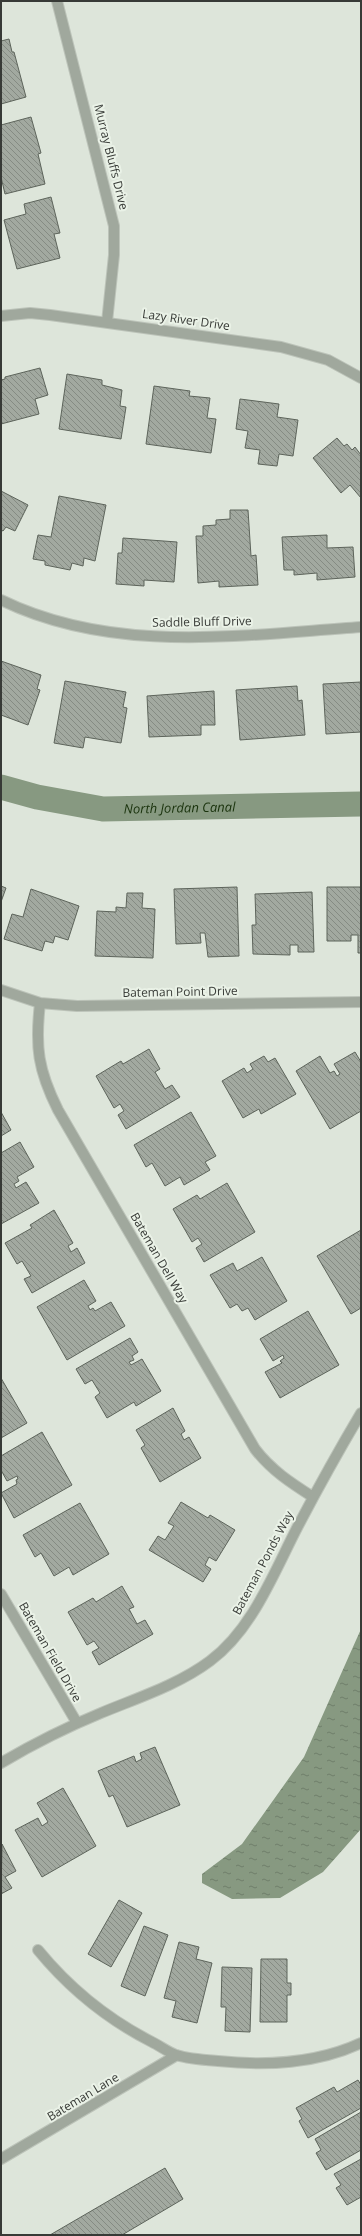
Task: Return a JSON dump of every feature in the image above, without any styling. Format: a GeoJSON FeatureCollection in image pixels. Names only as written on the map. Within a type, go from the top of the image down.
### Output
{"type":"FeatureCollection","features":[{"type":"Feature","properties":{"kind":"street","name":"Murray Bluffs Drive"},"geometry":{"type":"LineString","coordinates":[[57,1],[114,226],[114,255],[107,322]]}},
{"type":"Feature","properties":{"kind":"street","name":"Lazy River Drive"},"geometry":{"type":"LineString","coordinates":[[1,316],[30,313],[107,322],[289,349],[328,360],[361,378]]}},
{"type":"Feature","properties":{"kind":"street","name":"Saddle Bluff Drive"},"geometry":{"type":"LineString","coordinates":[[1,600],[18,608],[70,625],[125,634],[163,638],[209,637],[361,626]]}},
{"type":"Feature","properties":{"kind":"street","name":"Bateman Point Drive"},"geometry":{"type":"LineString","coordinates":[[1,990],[40,1003],[120,1006],[361,1002]]}},
{"type":"Feature","properties":{"kind":"street","name":"Bateman Dell Way"},"geometry":{"type":"LineString","coordinates":[[40,1003],[36,1044],[41,1070],[58,1110],[255,1449],[267,1465],[276,1473],[313,1497]]}},
{"type":"Feature","properties":{"kind":"street","name":"Bateman Ponds Way"},"geometry":{"type":"LineString","coordinates":[[1,1763],[77,1723],[173,1683],[196,1671],[223,1649],[241,1629],[257,1605],[313,1497],[361,1413]]}},
{"type":"Feature","properties":{"kind":"street","name":"Bateman Field Drive"},"geometry":{"type":"LineString","coordinates":[[1,1594],[77,1723]]}},
{"type":"Feature","properties":{"kind":"street"},"geometry":{"type":"LineString","coordinates":[[38,1950],[72,1988],[93,2006],[126,2029],[177,2055],[243,2064],[283,2063],[316,2058],[361,2043]]}},
{"type":"Feature","properties":{"kind":"street","name":"Bateman Lane"},"geometry":{"type":"LineString","coordinates":[[1,2159],[177,2055]]}},
{"type":"Feature","properties":{"kind":"water"},"geometry":{"type":"Polygon","coordinates":[[[361,1629],[361,1829],[323,1872],[280,1898],[232,1899],[202,1883],[202,1874],[242,1844],[304,1757],[361,1629]]]}},
{"type":"Feature","properties":{"kind":"building"},"geometry":{"type":"Polygon","coordinates":[[[9,39],[26,97],[1,104],[1,41],[9,39]]]}},
{"type":"Feature","properties":{"kind":"building"},"geometry":{"type":"Polygon","coordinates":[[[31,117],[41,153],[38,154],[45,184],[5,194],[1,177],[1,125],[31,117]]]}},
{"type":"Feature","properties":{"kind":"building"},"geometry":{"type":"Polygon","coordinates":[[[51,197],[60,233],[54,234],[60,258],[17,269],[4,220],[26,214],[24,204],[51,197]]]}},
{"type":"Feature","properties":{"kind":"building"},"geometry":{"type":"Polygon","coordinates":[[[40,368],[48,395],[35,399],[39,414],[1,424],[1,380],[5,379],[5,377],[40,368]]]}},
{"type":"Feature","properties":{"kind":"building"},"geometry":{"type":"Polygon","coordinates":[[[67,374],[102,380],[102,385],[122,390],[120,406],[126,407],[121,439],[59,429],[67,374]]]}},
{"type":"Feature","properties":{"kind":"building"},"geometry":{"type":"Polygon","coordinates":[[[154,386],[190,391],[189,396],[210,398],[207,418],[216,419],[211,453],[146,444],[154,386]]]}},
{"type":"Feature","properties":{"kind":"building"},"geometry":{"type":"Polygon","coordinates":[[[240,399],[279,404],[277,417],[298,420],[293,456],[279,454],[277,466],[258,464],[260,450],[245,448],[248,431],[236,429],[240,399]]]}},
{"type":"Feature","properties":{"kind":"building"},"geometry":{"type":"Polygon","coordinates":[[[337,438],[344,446],[347,444],[352,450],[355,447],[361,455],[361,498],[350,485],[341,493],[313,458],[337,438]]]}},
{"type":"Feature","properties":{"kind":"building"},"geometry":{"type":"Polygon","coordinates":[[[1,491],[28,505],[15,531],[6,527],[3,531],[1,530],[1,491]]]}},
{"type":"Feature","properties":{"kind":"building"},"geometry":{"type":"Polygon","coordinates":[[[59,496],[106,505],[95,561],[84,558],[83,566],[72,563],[70,570],[45,565],[45,561],[33,559],[38,535],[51,537],[59,496]]]}},
{"type":"Feature","properties":{"kind":"building"},"geometry":{"type":"Polygon","coordinates":[[[230,510],[248,510],[251,556],[256,555],[258,585],[219,587],[219,581],[198,583],[196,536],[203,536],[203,526],[216,525],[216,520],[230,519],[230,510]]]}},
{"type":"Feature","properties":{"kind":"building"},"geometry":{"type":"Polygon","coordinates":[[[327,535],[327,548],[353,547],[355,577],[317,580],[317,573],[294,575],[294,570],[284,570],[282,537],[327,535]]]}},
{"type":"Feature","properties":{"kind":"building"},"geometry":{"type":"Polygon","coordinates":[[[123,538],[177,542],[174,582],[144,580],[144,586],[116,584],[118,553],[122,553],[123,538]]]}},
{"type":"Feature","properties":{"kind":"building"},"geometry":{"type":"Polygon","coordinates":[[[1,661],[41,675],[37,689],[40,690],[28,725],[1,715],[1,661]]]}},
{"type":"Feature","properties":{"kind":"building"},"geometry":{"type":"Polygon","coordinates":[[[65,681],[126,692],[123,707],[127,708],[121,743],[85,737],[83,748],[54,743],[65,681]]]}},
{"type":"Feature","properties":{"kind":"building"},"geometry":{"type":"Polygon","coordinates":[[[361,682],[361,732],[326,734],[323,684],[361,682]]]}},
{"type":"Feature","properties":{"kind":"building"},"geometry":{"type":"Polygon","coordinates":[[[297,686],[298,701],[302,700],[305,735],[240,740],[236,690],[297,686]]]}},
{"type":"Feature","properties":{"kind":"building"},"geometry":{"type":"Polygon","coordinates":[[[214,691],[215,725],[201,725],[201,735],[149,737],[147,696],[214,691]]]}},
{"type":"Feature","properties":{"kind":"building"},"geometry":{"type":"Polygon","coordinates":[[[1,886],[6,888],[1,902],[1,886]]]}},
{"type":"Feature","properties":{"kind":"building"},"geometry":{"type":"Polygon","coordinates":[[[237,887],[239,956],[208,957],[205,933],[200,933],[201,943],[176,944],[174,889],[237,887]]]}},
{"type":"Feature","properties":{"kind":"building"},"geometry":{"type":"Polygon","coordinates":[[[327,887],[361,887],[361,953],[358,953],[358,935],[351,935],[351,941],[327,941],[327,887]]]}},
{"type":"Feature","properties":{"kind":"building"},"geometry":{"type":"Polygon","coordinates":[[[31,889],[79,906],[68,940],[55,936],[53,943],[45,941],[42,951],[4,939],[12,914],[23,917],[31,889]]]}},
{"type":"Feature","properties":{"kind":"building"},"geometry":{"type":"Polygon","coordinates":[[[312,892],[314,952],[298,952],[298,945],[290,945],[290,955],[253,954],[252,925],[256,925],[255,894],[312,892]]]}},
{"type":"Feature","properties":{"kind":"building"},"geometry":{"type":"Polygon","coordinates":[[[127,893],[143,893],[142,908],[155,909],[153,958],[95,956],[97,911],[116,912],[116,907],[126,908],[127,893]]]}},
{"type":"Feature","properties":{"kind":"building"},"geometry":{"type":"Polygon","coordinates":[[[149,1049],[160,1069],[155,1072],[165,1089],[172,1085],[180,1097],[126,1129],[118,1115],[124,1111],[120,1104],[114,1108],[96,1076],[121,1061],[123,1064],[149,1049]]]}},
{"type":"Feature","properties":{"kind":"building"},"geometry":{"type":"Polygon","coordinates":[[[355,1052],[361,1062],[361,1111],[330,1129],[296,1071],[320,1056],[330,1073],[334,1071],[337,1076],[340,1074],[334,1064],[355,1052]]]}},
{"type":"Feature","properties":{"kind":"building"},"geometry":{"type":"Polygon","coordinates":[[[264,1056],[268,1062],[275,1058],[296,1094],[261,1114],[259,1109],[243,1118],[222,1081],[244,1068],[247,1073],[253,1069],[250,1064],[264,1056]]]}},
{"type":"Feature","properties":{"kind":"building"},"geometry":{"type":"Polygon","coordinates":[[[1,1112],[11,1130],[1,1136],[1,1112]]]}},
{"type":"Feature","properties":{"kind":"building"},"geometry":{"type":"Polygon","coordinates":[[[191,1112],[216,1156],[205,1162],[210,1170],[184,1185],[180,1177],[165,1186],[152,1163],[146,1167],[134,1145],[191,1112]]]}},
{"type":"Feature","properties":{"kind":"building"},"geometry":{"type":"Polygon","coordinates":[[[20,1142],[34,1167],[17,1177],[19,1181],[14,1184],[16,1188],[26,1182],[39,1203],[1,1224],[1,1153],[20,1142]]]}},
{"type":"Feature","properties":{"kind":"building"},"geometry":{"type":"Polygon","coordinates":[[[227,1183],[255,1232],[204,1262],[196,1248],[202,1244],[198,1238],[192,1242],[173,1209],[197,1195],[200,1199],[227,1183]]]}},
{"type":"Feature","properties":{"kind":"building"},"geometry":{"type":"Polygon","coordinates":[[[54,1210],[73,1243],[68,1246],[71,1252],[77,1248],[85,1263],[32,1293],[24,1279],[31,1276],[22,1261],[17,1264],[5,1243],[32,1228],[30,1225],[54,1210]]]}},
{"type":"Feature","properties":{"kind":"building"},"geometry":{"type":"Polygon","coordinates":[[[361,1230],[361,1308],[351,1314],[317,1256],[361,1230]]]}},
{"type":"Feature","properties":{"kind":"building"},"geometry":{"type":"Polygon","coordinates":[[[262,1257],[287,1301],[255,1320],[248,1308],[242,1311],[237,1304],[230,1308],[210,1275],[233,1263],[237,1271],[262,1257]]]}},
{"type":"Feature","properties":{"kind":"building"},"geometry":{"type":"Polygon","coordinates":[[[84,1280],[96,1301],[88,1306],[90,1310],[93,1308],[95,1311],[111,1302],[125,1326],[67,1360],[37,1307],[84,1280]]]}},
{"type":"Feature","properties":{"kind":"building"},"geometry":{"type":"Polygon","coordinates":[[[308,1311],[339,1365],[280,1398],[265,1372],[282,1363],[280,1361],[284,1358],[283,1355],[273,1361],[260,1339],[308,1311]]]}},
{"type":"Feature","properties":{"kind":"building"},"geometry":{"type":"Polygon","coordinates":[[[130,1338],[138,1352],[132,1356],[134,1360],[129,1362],[131,1365],[142,1359],[161,1391],[136,1406],[134,1402],[107,1418],[95,1397],[100,1393],[92,1380],[85,1384],[76,1369],[130,1338]]]}},
{"type":"Feature","properties":{"kind":"building"},"geometry":{"type":"Polygon","coordinates":[[[1,1378],[27,1423],[1,1438],[1,1378]]]}},
{"type":"Feature","properties":{"kind":"building"},"geometry":{"type":"Polygon","coordinates":[[[173,1408],[185,1431],[181,1434],[184,1440],[189,1437],[201,1458],[160,1482],[141,1448],[145,1445],[136,1430],[173,1408]]]}},
{"type":"Feature","properties":{"kind":"building"},"geometry":{"type":"Polygon","coordinates":[[[42,1432],[72,1485],[14,1518],[1,1493],[17,1484],[16,1480],[18,1479],[17,1476],[7,1481],[1,1470],[1,1456],[42,1432]]]}},
{"type":"Feature","properties":{"kind":"building"},"geometry":{"type":"Polygon","coordinates":[[[181,1502],[208,1518],[210,1515],[235,1530],[216,1561],[209,1557],[205,1565],[211,1569],[203,1582],[149,1550],[158,1536],[165,1540],[174,1526],[168,1523],[181,1502]]]}},
{"type":"Feature","properties":{"kind":"building"},"geometry":{"type":"Polygon","coordinates":[[[80,1503],[109,1554],[73,1575],[69,1567],[54,1576],[41,1553],[35,1557],[23,1535],[80,1503]]]}},
{"type":"Feature","properties":{"kind":"building"},"geometry":{"type":"Polygon","coordinates":[[[122,1586],[134,1607],[129,1609],[137,1624],[145,1620],[153,1634],[99,1665],[92,1652],[99,1648],[94,1641],[87,1645],[68,1612],[93,1598],[96,1602],[122,1586]]]}},
{"type":"Feature","properties":{"kind":"building"},"geometry":{"type":"Polygon","coordinates":[[[155,1747],[180,1805],[127,1827],[113,1795],[109,1797],[98,1771],[134,1756],[136,1762],[142,1759],[140,1753],[155,1747]]]}},
{"type":"Feature","properties":{"kind":"building"},"geometry":{"type":"Polygon","coordinates":[[[63,1788],[96,1846],[42,1877],[15,1830],[38,1818],[42,1826],[48,1822],[37,1803],[63,1788]]]}},
{"type":"Feature","properties":{"kind":"building"},"geometry":{"type":"Polygon","coordinates":[[[2,1844],[16,1871],[5,1877],[12,1888],[1,1894],[2,1844]]]}},
{"type":"Feature","properties":{"kind":"building"},"geometry":{"type":"Polygon","coordinates":[[[119,1900],[142,1913],[111,1967],[88,1954],[119,1900]]]}},
{"type":"Feature","properties":{"kind":"building"},"geometry":{"type":"Polygon","coordinates":[[[144,1926],[168,1935],[145,1996],[121,1986],[144,1926]]]}},
{"type":"Feature","properties":{"kind":"building"},"geometry":{"type":"Polygon","coordinates":[[[179,1942],[199,1947],[196,1959],[212,1963],[197,2023],[172,2017],[176,2001],[164,1998],[179,1942]]]}},
{"type":"Feature","properties":{"kind":"building"},"geometry":{"type":"Polygon","coordinates":[[[261,1959],[287,1959],[287,1983],[291,1983],[291,1995],[287,1995],[287,2022],[260,2022],[261,1959]]]}},
{"type":"Feature","properties":{"kind":"building"},"geometry":{"type":"Polygon","coordinates":[[[222,1967],[252,1968],[250,2032],[225,2031],[226,2007],[221,2007],[222,1967]]]}},
{"type":"Feature","properties":{"kind":"building"},"geometry":{"type":"Polygon","coordinates":[[[358,2080],[361,2085],[361,2108],[308,2138],[299,2121],[302,2119],[296,2108],[334,2087],[337,2092],[358,2080]]]}},
{"type":"Feature","properties":{"kind":"building"},"geometry":{"type":"Polygon","coordinates":[[[361,2112],[361,2150],[326,2170],[316,2153],[321,2150],[315,2139],[361,2112]]]}},
{"type":"Feature","properties":{"kind":"building"},"geometry":{"type":"Polygon","coordinates":[[[361,2159],[361,2197],[347,2205],[336,2188],[341,2185],[334,2174],[361,2159]]]}},
{"type":"Feature","properties":{"kind":"building"},"geometry":{"type":"Polygon","coordinates":[[[165,2168],[183,2199],[122,2235],[50,2235],[165,2168]]]}},
{"type":"Feature","properties":{"kind":"waterway","name":"North Jordan Canal"},"geometry":{"type":"LineString","coordinates":[[1,787],[37,797],[103,809],[361,804]]}}]}
